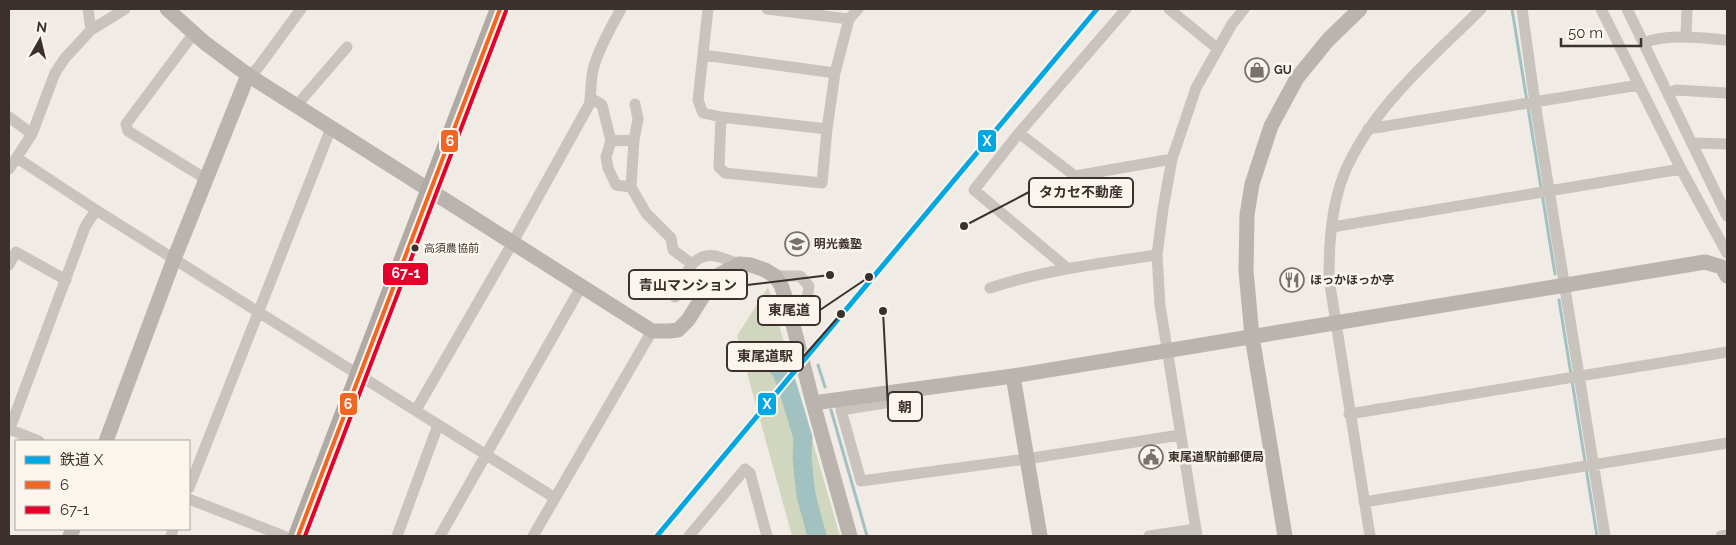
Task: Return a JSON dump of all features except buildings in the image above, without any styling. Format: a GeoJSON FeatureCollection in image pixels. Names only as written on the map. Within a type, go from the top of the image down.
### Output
{"type":"FeatureCollection","features":[{"type":"Feature","properties":{"kind":"highway"},"geometry":{"type":"LineString","coordinates":[[298,536],[500,9]]}},
{"type":"Feature","properties":{"kind":"street"},"geometry":{"type":"LineString","coordinates":[[88,9],[92,30]]}},
{"type":"Feature","properties":{"kind":"street"},"geometry":{"type":"LineString","coordinates":[[9,169],[32,134],[55,74],[65,58],[92,30],[125,9]]}},
{"type":"Feature","properties":{"kind":"street"},"geometry":{"type":"LineString","coordinates":[[167,9],[194,33],[248,75],[652,331],[678,330],[688,320],[715,277],[739,264]]}},
{"type":"Feature","properties":{"kind":"street"},"geometry":{"type":"LineString","coordinates":[[106,440],[174,259],[248,75],[257,69],[301,9]]}},
{"type":"Feature","properties":{"kind":"street"},"geometry":{"type":"LineString","coordinates":[[416,410],[589,105],[593,67],[621,9]]}},
{"type":"Feature","properties":{"kind":"street"},"geometry":{"type":"LineString","coordinates":[[708,9],[698,100],[703,113],[721,117],[827,129]]}},
{"type":"Feature","properties":{"kind":"street"},"geometry":{"type":"LineString","coordinates":[[767,9],[849,19]]}},
{"type":"Feature","properties":{"kind":"street"},"geometry":{"type":"LineString","coordinates":[[721,117],[719,166],[725,173],[822,183],[835,73],[849,19],[858,9]]}},
{"type":"Feature","properties":{"kind":"street"},"geometry":{"type":"LineString","coordinates":[[1067,268],[974,190],[1019,133],[1126,9]]}},
{"type":"Feature","properties":{"kind":"street"},"geometry":{"type":"LineString","coordinates":[[1169,9],[1218,49]]}},
{"type":"Feature","properties":{"kind":"street"},"geometry":{"type":"LineString","coordinates":[[1149,536],[1197,533],[1160,304],[1157,255],[1172,159],[1196,88],[1232,24],[1244,9]]}},
{"type":"Feature","properties":{"kind":"street"},"geometry":{"type":"LineString","coordinates":[[1285,536],[1252,336],[1246,271],[1247,215],[1252,184],[1271,126],[1298,78],[1328,40],[1360,9]]}},
{"type":"Feature","properties":{"kind":"street"},"geometry":{"type":"LineString","coordinates":[[1370,536],[1349,414],[1329,279],[1330,237],[1335,204],[1344,175],[1368,129],[1394,96],[1481,9]]}},
{"type":"Feature","properties":{"kind":"street"},"geometry":{"type":"LineString","coordinates":[[1522,9],[1530,103],[1545,193],[1564,285],[1574,377],[1589,465],[1605,536]]}},
{"type":"Feature","properties":{"kind":"street"},"geometry":{"type":"LineString","coordinates":[[813,404],[1168,352],[1252,336],[1705,262],[1726,263],[1682,169],[1602,9]]}},
{"type":"Feature","properties":{"kind":"street"},"geometry":{"type":"LineString","coordinates":[[1627,9],[1727,216]]}},
{"type":"Feature","properties":{"kind":"street"},"geometry":{"type":"LineString","coordinates":[[1686,37],[1687,9]]}},
{"type":"Feature","properties":{"kind":"street"},"geometry":{"type":"LineString","coordinates":[[194,33],[126,124],[128,131],[206,179]]}},
{"type":"Feature","properties":{"kind":"street"},"geometry":{"type":"LineString","coordinates":[[1643,43],[1654,39],[1686,37],[1727,40]]}},
{"type":"Feature","properties":{"kind":"street"},"geometry":{"type":"LineString","coordinates":[[297,105],[346,47]]}},
{"type":"Feature","properties":{"kind":"street"},"geometry":{"type":"LineString","coordinates":[[703,55],[835,73]]}},
{"type":"Feature","properties":{"kind":"street"},"geometry":{"type":"LineString","coordinates":[[1368,129],[1639,85]]}},
{"type":"Feature","properties":{"kind":"street"},"geometry":{"type":"LineString","coordinates":[[1668,94],[1676,90],[1727,93]]}},
{"type":"Feature","properties":{"kind":"street"},"geometry":{"type":"LineString","coordinates":[[591,98],[602,105],[611,141],[606,157],[608,168],[616,185],[632,187]]}},
{"type":"Feature","properties":{"kind":"street"},"geometry":{"type":"LineString","coordinates":[[635,104],[638,119],[634,140],[632,187],[646,213],[671,238],[673,250],[692,264]]}},
{"type":"Feature","properties":{"kind":"street"},"geometry":{"type":"LineString","coordinates":[[9,117],[32,134]]}},
{"type":"Feature","properties":{"kind":"street"},"geometry":{"type":"LineString","coordinates":[[190,485],[331,128]]}},
{"type":"Feature","properties":{"kind":"street"},"geometry":{"type":"LineString","coordinates":[[1019,133],[1075,176],[1172,159]]}},
{"type":"Feature","properties":{"kind":"street"},"geometry":{"type":"LineString","coordinates":[[611,141],[634,140]]}},
{"type":"Feature","properties":{"kind":"street"},"geometry":{"type":"LineString","coordinates":[[1693,143],[1727,144]]}},
{"type":"Feature","properties":{"kind":"street"},"geometry":{"type":"LineString","coordinates":[[17,158],[96,210],[555,498]]}},
{"type":"Feature","properties":{"kind":"street"},"geometry":{"type":"LineString","coordinates":[[1332,227],[1682,169]]}},
{"type":"Feature","properties":{"kind":"street"},"geometry":{"type":"LineString","coordinates":[[36,440],[9,430],[85,227],[96,210]]}},
{"type":"Feature","properties":{"kind":"street"},"geometry":{"type":"LineString","coordinates":[[9,265],[16,252],[66,280]]}},
{"type":"Feature","properties":{"kind":"street"},"geometry":{"type":"LineString","coordinates":[[990,288],[1019,278],[1067,268],[1157,255]]}},
{"type":"Feature","properties":{"kind":"street"},"geometry":{"type":"LineString","coordinates":[[675,297],[697,258],[715,256],[739,264],[751,265],[775,276],[781,285],[788,305],[813,404],[850,536]]}},
{"type":"Feature","properties":{"kind":"street"},"geometry":{"type":"LineString","coordinates":[[775,276],[800,276],[810,286],[807,299],[788,305]]}},
{"type":"Feature","properties":{"kind":"street"},"geometry":{"type":"LineString","coordinates":[[440,536],[581,287]]}},
{"type":"Feature","properties":{"kind":"street"},"geometry":{"type":"LineString","coordinates":[[534,536],[652,331]]}},
{"type":"Feature","properties":{"kind":"street"},"geometry":{"type":"LineString","coordinates":[[1349,414],[1727,352]]}},
{"type":"Feature","properties":{"kind":"street"},"geometry":{"type":"LineString","coordinates":[[1013,376],[1040,536]]}},
{"type":"Feature","properties":{"kind":"street"},"geometry":{"type":"LineString","coordinates":[[910,389],[904,400],[841,410],[861,481],[1180,435]]}},
{"type":"Feature","properties":{"kind":"street"},"geometry":{"type":"LineString","coordinates":[[397,536],[438,425]]}},
{"type":"Feature","properties":{"kind":"street"},"geometry":{"type":"LineString","coordinates":[[1364,502],[1727,443]]}},
{"type":"Feature","properties":{"kind":"street"},"geometry":{"type":"LineString","coordinates":[[689,536],[746,469],[750,473],[767,536]]}},
{"type":"Feature","properties":{"kind":"street"},"geometry":{"type":"LineString","coordinates":[[190,499],[284,536]]}},
{"type":"Feature","properties":{"kind":"street"},"geometry":{"type":"LineString","coordinates":[[1721,536],[1727,535]]}},
{"type":"Feature","properties":{"kind":"green space"},"geometry":{"type":"Polygon","coordinates":[[[768,287],[840,536],[792,536],[737,336],[768,287]]]}},
{"type":"Feature","properties":{"kind":"waterway"},"geometry":{"type":"LineString","coordinates":[[1512,9],[1555,274]]}},
{"type":"Feature","properties":{"kind":"waterway"},"geometry":{"type":"LineString","coordinates":[[1559,300],[1597,536]]}},
{"type":"Feature","properties":{"kind":"waterway"},"geometry":{"type":"LineString","coordinates":[[772,362],[781,370],[803,438],[802,458],[806,495],[817,536]]}},
{"type":"Feature","properties":{"kind":"waterway"},"geometry":{"type":"LineString","coordinates":[[818,365],[825,387]]}},
{"type":"Feature","properties":{"kind":"waterway"},"geometry":{"type":"LineString","coordinates":[[831,410],[867,536]]}},
{"type":"Feature","properties":{"kind":"rail line","name":"X"},"geometry":{"type":"LineString","coordinates":[[657,536],[1097,9]]}},
{"type":"Feature","properties":{"kind":"transit line","name":"6"},"geometry":{"type":"LineString","coordinates":[[298,536],[500,9]]}},
{"type":"Feature","properties":{"kind":"transit line","name":"67-1"},"geometry":{"type":"LineString","coordinates":[[305,536],[506,11]]}},
{"type":"Feature","properties":{"kind":"place","name":"GU"},"geometry":{"type":"Point","coordinates":[1257,70]}},
{"type":"Feature","properties":{"kind":"place","name":"タカセ不動産"},"geometry":{"type":"Point","coordinates":[964,226]}},
{"type":"Feature","properties":{"kind":"place","name":"明光義塾"},"geometry":{"type":"Point","coordinates":[797,244]}},
{"type":"Feature","properties":{"kind":"place","name":"高須農協前"},"geometry":{"type":"Point","coordinates":[415,248]}},
{"type":"Feature","properties":{"kind":"place","name":"青山マンション"},"geometry":{"type":"Point","coordinates":[830,275]}},
{"type":"Feature","properties":{"kind":"place","name":"東尾道"},"geometry":{"type":"Point","coordinates":[869,277]}},
{"type":"Feature","properties":{"kind":"place","name":"ほっかほっか亭"},"geometry":{"type":"Point","coordinates":[1292,280]}},
{"type":"Feature","properties":{"kind":"place","name":"朝"},"geometry":{"type":"Point","coordinates":[883,311]}},
{"type":"Feature","properties":{"kind":"place","name":"東尾道駅"},"geometry":{"type":"Point","coordinates":[841,314]}},
{"type":"Feature","properties":{"kind":"place","name":"東尾道駅前郵便局"},"geometry":{"type":"Point","coordinates":[1151,457]}}]}
